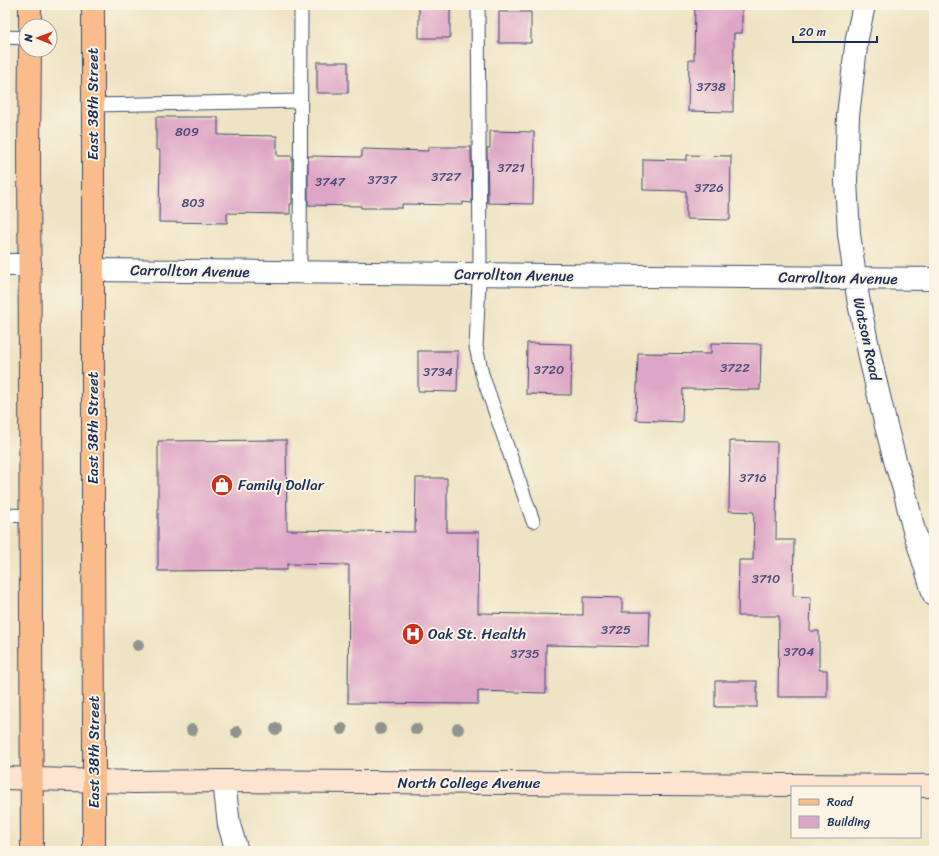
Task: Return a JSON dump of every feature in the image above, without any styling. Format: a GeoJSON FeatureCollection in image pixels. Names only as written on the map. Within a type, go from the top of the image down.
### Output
{"type":"FeatureCollection","features":[{"type":"Feature","properties":{"kind":"main road"},"geometry":{"type":"LineString","coordinates":[[30,5],[30,18]]}},
{"type":"Feature","properties":{"kind":"main road","name":"East 38th Street"},"geometry":{"type":"LineString","coordinates":[[93,5],[92,548],[94,851]]}},
{"type":"Feature","properties":{"kind":"main road"},"geometry":{"type":"LineString","coordinates":[[30,58],[32,851]]}},
{"type":"Feature","properties":{"kind":"main road","name":"North College Avenue"},"geometry":{"type":"LineString","coordinates":[[5,778],[134,782],[934,786]]}},
{"type":"Feature","properties":{"kind":"street","name":"Watson Road"},"geometry":{"type":"LineString","coordinates":[[864,5],[857,38],[848,129],[846,181],[849,234],[858,298],[886,426],[913,527],[934,595]]}},
{"type":"Feature","properties":{"kind":"street"},"geometry":{"type":"LineString","coordinates":[[5,265],[30,265]]}},
{"type":"Feature","properties":{"kind":"street","name":"Carrollton Avenue"},"geometry":{"type":"LineString","coordinates":[[93,270],[934,279]]}},
{"type":"Feature","properties":{"kind":"street"},"geometry":{"type":"LineString","coordinates":[[224,782],[229,825],[237,851]]}},
{"type":"Feature","properties":{"kind":"lane"},"geometry":{"type":"LineString","coordinates":[[300,272],[301,5]]}},
{"type":"Feature","properties":{"kind":"lane"},"geometry":{"type":"LineString","coordinates":[[478,5],[480,251],[476,347],[482,374],[533,521]]}},
{"type":"Feature","properties":{"kind":"lane"},"geometry":{"type":"LineString","coordinates":[[5,38],[18,38]]}},
{"type":"Feature","properties":{"kind":"lane"},"geometry":{"type":"LineString","coordinates":[[93,105],[301,101]]}},
{"type":"Feature","properties":{"kind":"lane"},"geometry":{"type":"LineString","coordinates":[[5,515],[31,516]]}},
{"type":"Feature","properties":{"kind":"building"},"geometry":{"type":"Polygon","coordinates":[[[695,5],[742,5],[742,33],[734,33],[733,112],[688,111],[689,60],[694,60],[695,5]]]}},
{"type":"Feature","properties":{"kind":"building"},"geometry":{"type":"Polygon","coordinates":[[[419,7],[450,7],[450,38],[419,38],[419,7]]]}},
{"type":"Feature","properties":{"kind":"building"},"geometry":{"type":"Polygon","coordinates":[[[499,12],[531,12],[531,43],[499,43],[499,12]]]}},
{"type":"Feature","properties":{"kind":"building"},"geometry":{"type":"Polygon","coordinates":[[[317,62],[348,62],[348,93],[317,93],[317,62]]]}},
{"type":"Feature","properties":{"kind":"building"},"geometry":{"type":"Polygon","coordinates":[[[156,117],[218,117],[218,135],[277,136],[277,156],[292,156],[292,204],[290,204],[290,214],[227,213],[227,223],[159,222],[160,150],[156,150],[156,117]]]}},
{"type":"Feature","properties":{"kind":"building"},"geometry":{"type":"Polygon","coordinates":[[[490,131],[534,132],[533,204],[488,203],[487,148],[490,148],[490,131]]]}},
{"type":"Feature","properties":{"kind":"building"},"geometry":{"type":"Polygon","coordinates":[[[428,147],[471,147],[472,203],[463,202],[463,205],[402,204],[402,208],[361,208],[361,206],[308,205],[308,156],[362,157],[362,149],[428,151],[428,147]]]}},
{"type":"Feature","properties":{"kind":"building"},"geometry":{"type":"Polygon","coordinates":[[[687,155],[731,156],[730,220],[686,219],[686,191],[643,190],[643,159],[687,160],[687,155]]]}},
{"type":"Feature","properties":{"kind":"building"},"geometry":{"type":"Polygon","coordinates":[[[527,343],[572,344],[571,395],[526,394],[527,343]]]}},
{"type":"Feature","properties":{"kind":"building"},"geometry":{"type":"Polygon","coordinates":[[[711,343],[761,344],[760,390],[683,389],[682,422],[636,420],[638,353],[711,354],[711,343]]]}},
{"type":"Feature","properties":{"kind":"building"},"geometry":{"type":"Polygon","coordinates":[[[418,351],[458,351],[457,392],[418,391],[418,351]]]}},
{"type":"Feature","properties":{"kind":"building"},"geometry":{"type":"Polygon","coordinates":[[[286,440],[287,530],[415,532],[416,478],[447,478],[447,532],[479,532],[478,613],[583,615],[583,597],[622,598],[622,612],[650,612],[649,647],[546,645],[546,693],[478,691],[478,704],[348,703],[349,565],[287,564],[287,570],[158,571],[158,441],[286,440]]]}},
{"type":"Feature","properties":{"kind":"building"},"geometry":{"type":"Polygon","coordinates":[[[730,441],[777,442],[776,540],[794,540],[793,596],[811,597],[810,631],[819,631],[819,670],[827,670],[827,697],[778,697],[779,616],[738,616],[739,560],[753,560],[754,512],[729,511],[730,441]]]}},
{"type":"Feature","properties":{"kind":"building"},"geometry":{"type":"Polygon","coordinates":[[[715,681],[757,681],[757,707],[715,707],[715,681]]]}},
{"type":"Feature","properties":{"kind":"place","name":"Family Dollar"},"geometry":{"type":"Point","coordinates":[222,485]}},
{"type":"Feature","properties":{"kind":"place","name":"Oak St. Health"},"geometry":{"type":"Point","coordinates":[413,634]}}]}
